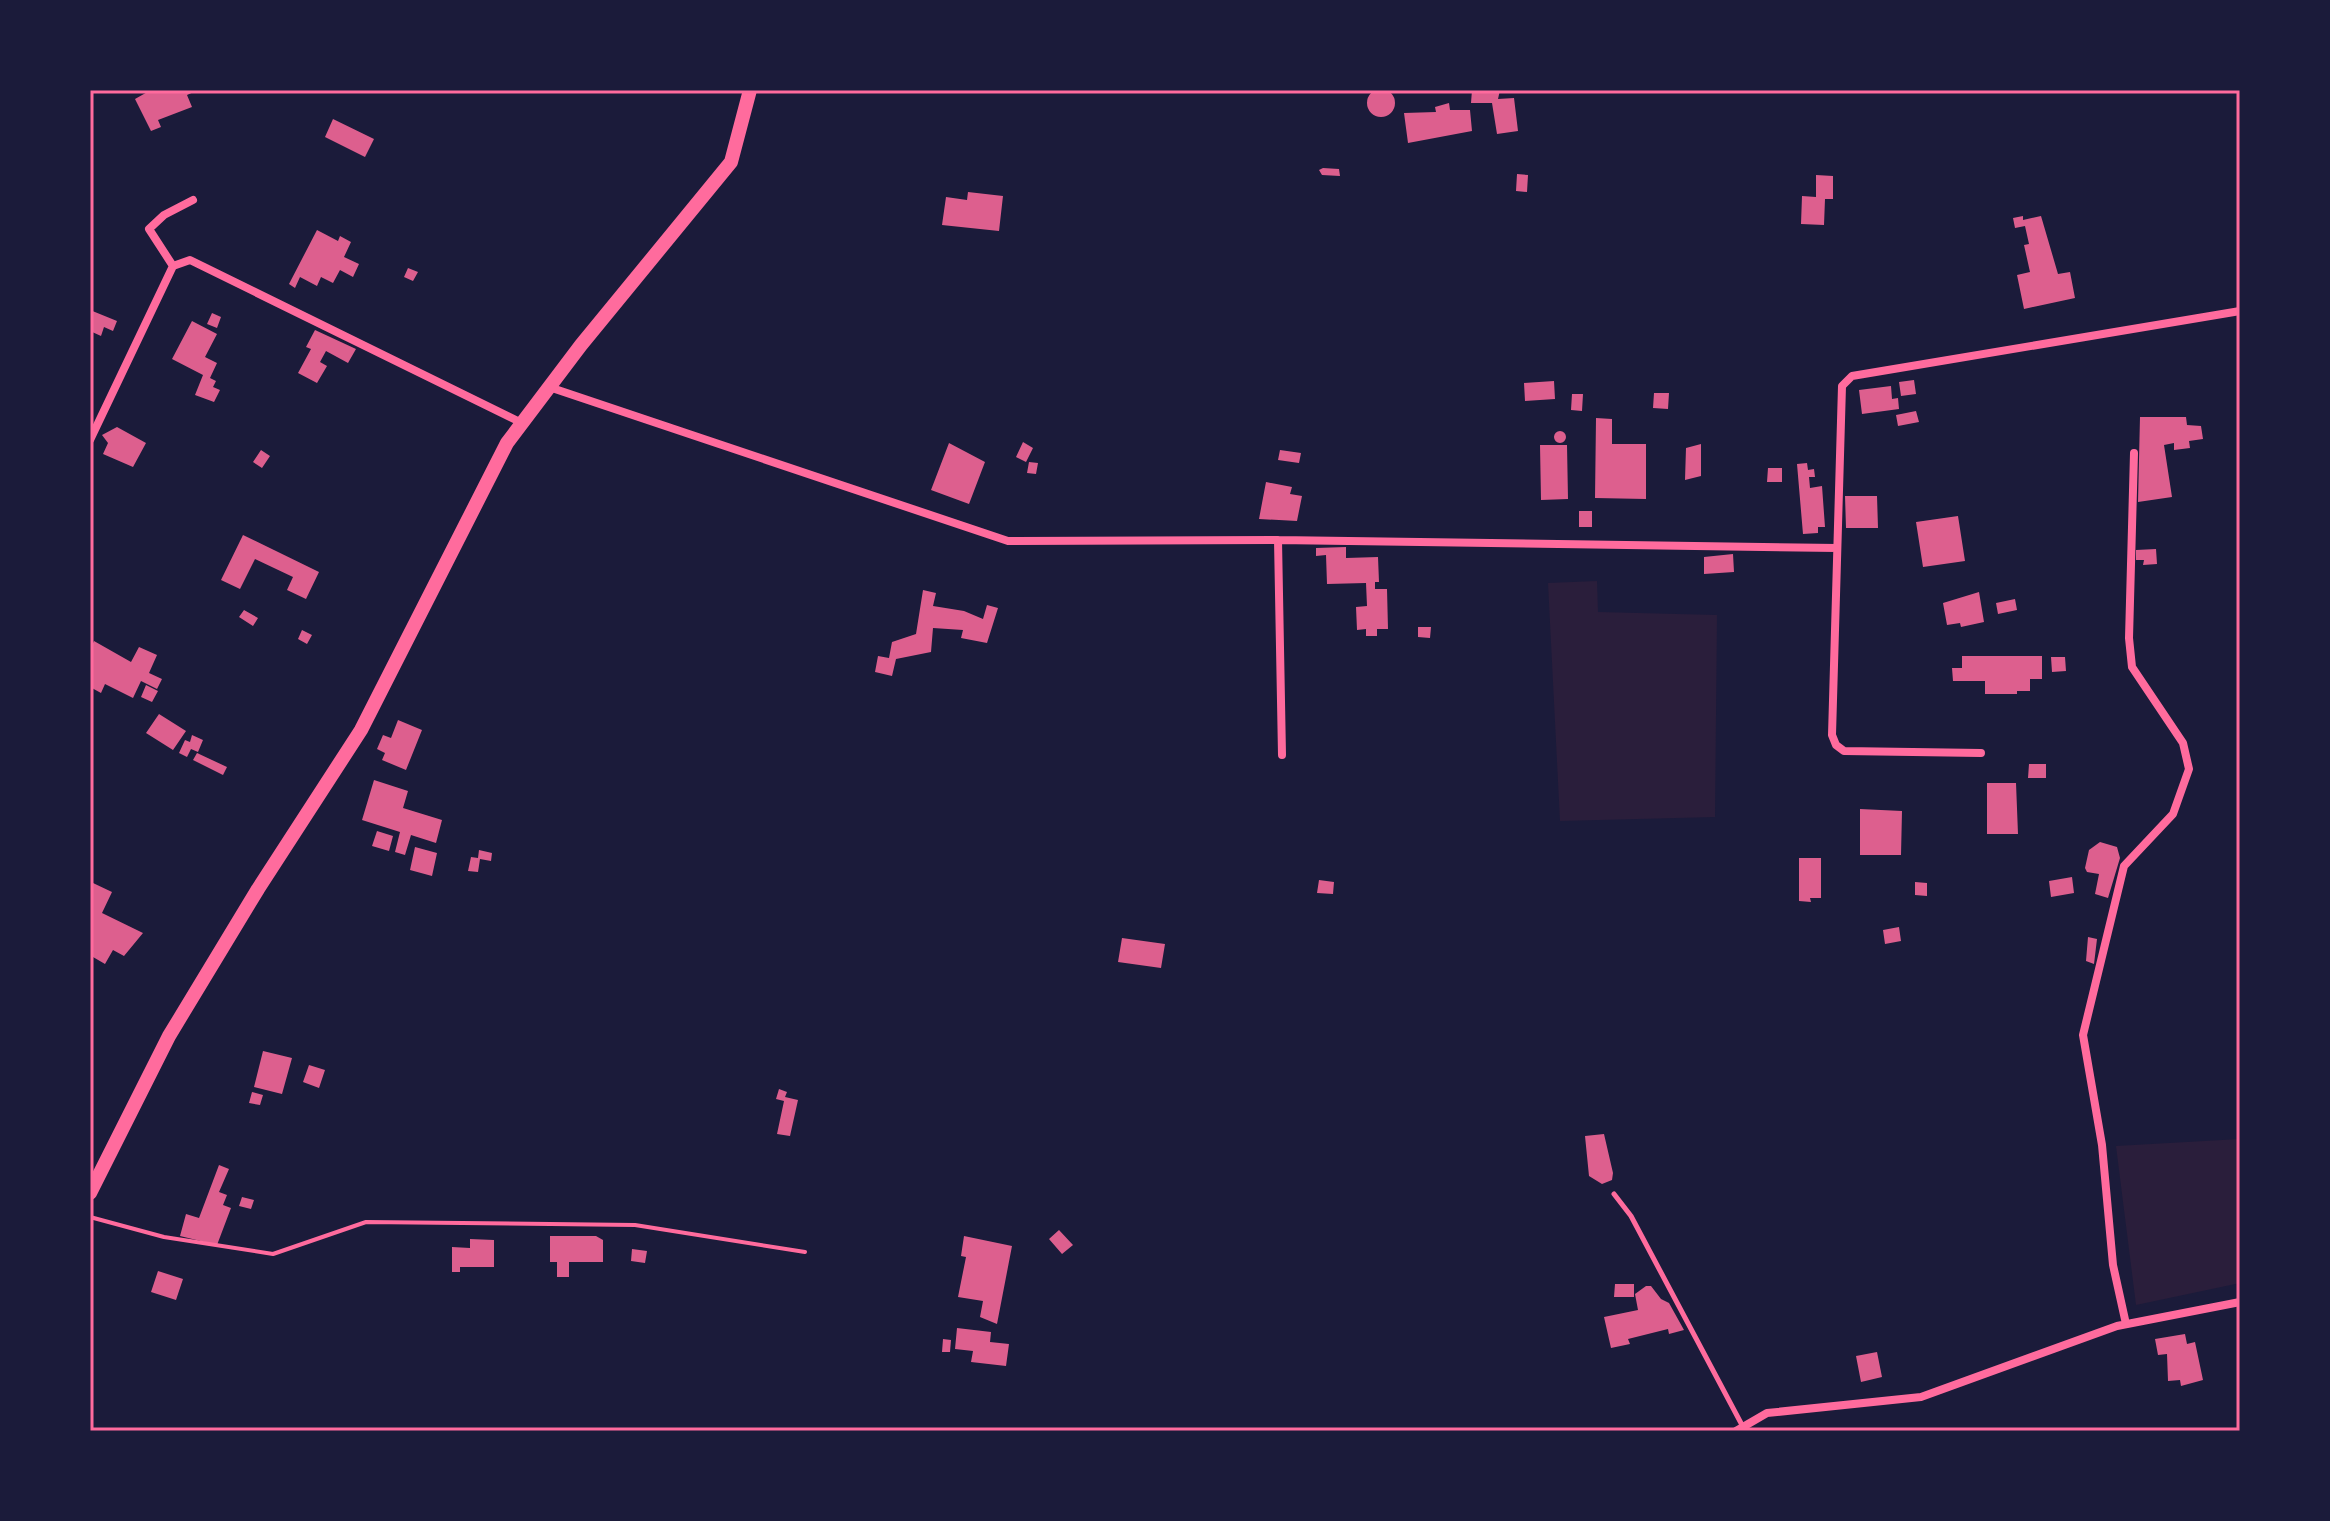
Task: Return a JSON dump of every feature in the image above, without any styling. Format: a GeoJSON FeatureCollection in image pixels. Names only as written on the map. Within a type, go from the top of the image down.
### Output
{"type":"FeatureCollection","features":[{"type":"Feature","properties":{"kind":"street"},"geometry":{"type":"LineString","coordinates":[[90,1193],[169,1036],[258,889],[361,730],[507,443],[731,162],[750,90]]}},
{"type":"Feature","properties":{"kind":"street"},"geometry":{"type":"LineString","coordinates":[[173,266],[149,229],[164,215],[193,200]]}},
{"type":"Feature","properties":{"kind":"street"},"geometry":{"type":"LineString","coordinates":[[90,440],[173,266],[190,260],[522,423]]}},
{"type":"Feature","properties":{"kind":"street"},"geometry":{"type":"LineString","coordinates":[[1981,753],[1844,751],[1836,745],[1832,735],[1840,392],[1846,379],[2240,311]]}},
{"type":"Feature","properties":{"kind":"street"},"geometry":{"type":"LineString","coordinates":[[549,387],[1008,541],[1278,540],[1837,548]]}},
{"type":"Feature","properties":{"kind":"street"},"geometry":{"type":"LineString","coordinates":[[2126,1324],[2113,1265],[2102,1145],[2083,1035],[2124,866],[2173,814],[2189,769],[2183,743],[2139,683],[2132,667],[2129,638],[2134,453]]}},
{"type":"Feature","properties":{"kind":"street"},"geometry":{"type":"LineString","coordinates":[[1278,540],[1282,755]]}},
{"type":"Feature","properties":{"kind":"street"},"geometry":{"type":"LineString","coordinates":[[1739,1428],[1781,1411],[1921,1397],[2126,1324],[2240,1302]]}},
{"type":"Feature","properties":{"kind":"lane"},"geometry":{"type":"LineString","coordinates":[[1614,1194],[1631,1216],[1739,1428]]}},
{"type":"Feature","properties":{"kind":"path"},"geometry":{"type":"LineString","coordinates":[[90,1217],[164,1237],[273,1254],[366,1222],[635,1225],[805,1252]]}},
{"type":"Feature","properties":{"kind":"shaded area"},"geometry":{"type":"Polygon","coordinates":[[[1597,581],[1598,612],[1717,615],[1715,817],[1560,821],[1548,583],[1597,581]]]}},
{"type":"Feature","properties":{"kind":"shaded area"},"geometry":{"type":"Polygon","coordinates":[[[2240,1139],[2240,1283],[2136,1305],[2116,1146],[2240,1139]]]}},
{"type":"Feature","properties":{"kind":"building"},"geometry":{"type":"Polygon","coordinates":[[[1381,89],[1391,93],[1395,103],[1391,113],[1381,117],[1371,113],[1367,103],[1371,93],[1381,89]]]}},
{"type":"Feature","properties":{"kind":"building"},"geometry":{"type":"Polygon","coordinates":[[[151,90],[198,90],[187,95],[192,107],[158,120],[161,127],[151,131],[135,99],[151,90]]]}},
{"type":"Feature","properties":{"kind":"building"},"geometry":{"type":"Polygon","coordinates":[[[1472,90],[1500,90],[1498,99],[1514,98],[1518,131],[1497,134],[1492,103],[1471,103],[1472,90]]]}},
{"type":"Feature","properties":{"kind":"building"},"geometry":{"type":"Polygon","coordinates":[[[1449,103],[1450,110],[1470,110],[1472,131],[1408,143],[1404,113],[1436,112],[1435,107],[1449,103]]]}},
{"type":"Feature","properties":{"kind":"building"},"geometry":{"type":"Polygon","coordinates":[[[333,119],[374,139],[365,157],[325,137],[333,119]]]}},
{"type":"Feature","properties":{"kind":"building"},"geometry":{"type":"Polygon","coordinates":[[[1339,169],[1340,176],[1322,175],[1319,170],[1339,169]]]}},
{"type":"Feature","properties":{"kind":"building"},"geometry":{"type":"Polygon","coordinates":[[[1517,174],[1528,175],[1527,192],[1516,191],[1517,174]]]}},
{"type":"Feature","properties":{"kind":"building"},"geometry":{"type":"Polygon","coordinates":[[[1816,175],[1833,176],[1833,199],[1825,199],[1824,225],[1801,224],[1802,196],[1816,197],[1816,175]]]}},
{"type":"Feature","properties":{"kind":"building"},"geometry":{"type":"Polygon","coordinates":[[[968,192],[1003,196],[999,231],[942,225],[946,197],[967,200],[968,192]]]}},
{"type":"Feature","properties":{"kind":"building"},"geometry":{"type":"Polygon","coordinates":[[[2023,216],[2023,220],[2041,216],[2058,274],[2070,272],[2075,298],[2024,309],[2017,275],[2030,272],[2024,245],[2029,244],[2025,226],[2015,228],[2013,218],[2023,216]]]}},
{"type":"Feature","properties":{"kind":"building"},"geometry":{"type":"Polygon","coordinates":[[[317,230],[338,241],[340,236],[351,242],[344,257],[359,264],[353,277],[340,270],[333,283],[321,277],[317,286],[300,277],[295,288],[289,284],[317,230]]]}},
{"type":"Feature","properties":{"kind":"building"},"geometry":{"type":"Polygon","coordinates":[[[408,268],[418,272],[413,281],[404,277],[408,268]]]}},
{"type":"Feature","properties":{"kind":"building"},"geometry":{"type":"Polygon","coordinates":[[[90,310],[117,321],[113,331],[104,327],[101,336],[90,331],[90,310]]]}},
{"type":"Feature","properties":{"kind":"building"},"geometry":{"type":"Polygon","coordinates":[[[212,313],[221,317],[217,328],[207,324],[212,313]]]}},
{"type":"Feature","properties":{"kind":"building"},"geometry":{"type":"Polygon","coordinates":[[[192,321],[217,334],[205,357],[217,363],[210,378],[216,381],[213,387],[220,390],[214,402],[195,395],[203,375],[172,359],[192,321]]]}},
{"type":"Feature","properties":{"kind":"building"},"geometry":{"type":"Polygon","coordinates":[[[315,330],[356,349],[348,363],[326,351],[320,362],[327,366],[317,383],[298,373],[311,349],[306,347],[315,330]]]}},
{"type":"Feature","properties":{"kind":"building"},"geometry":{"type":"Polygon","coordinates":[[[1914,380],[1916,394],[1901,396],[1899,382],[1914,380]]]}},
{"type":"Feature","properties":{"kind":"building"},"geometry":{"type":"Polygon","coordinates":[[[1554,381],[1555,399],[1525,401],[1524,383],[1554,381]]]}},
{"type":"Feature","properties":{"kind":"building"},"geometry":{"type":"Polygon","coordinates":[[[1891,386],[1892,399],[1898,398],[1899,409],[1862,414],[1859,390],[1891,386]]]}},
{"type":"Feature","properties":{"kind":"building"},"geometry":{"type":"Polygon","coordinates":[[[1654,393],[1669,393],[1668,409],[1653,408],[1654,393]]]}},
{"type":"Feature","properties":{"kind":"building"},"geometry":{"type":"Polygon","coordinates":[[[1572,394],[1583,394],[1582,411],[1571,410],[1572,394]]]}},
{"type":"Feature","properties":{"kind":"building"},"geometry":{"type":"Polygon","coordinates":[[[1916,411],[1919,422],[1898,426],[1896,415],[1916,411]]]}},
{"type":"Feature","properties":{"kind":"building"},"geometry":{"type":"Polygon","coordinates":[[[2140,417],[2186,417],[2187,425],[2201,426],[2203,439],[2189,441],[2190,448],[2174,450],[2174,443],[2164,445],[2172,497],[2138,502],[2140,417]]]}},
{"type":"Feature","properties":{"kind":"building"},"geometry":{"type":"Polygon","coordinates":[[[1596,418],[1612,419],[1612,444],[1646,444],[1646,499],[1595,498],[1596,418]]]}},
{"type":"Feature","properties":{"kind":"building"},"geometry":{"type":"Polygon","coordinates":[[[117,427],[146,443],[133,467],[103,454],[108,443],[102,435],[117,427]]]}},
{"type":"Feature","properties":{"kind":"building"},"geometry":{"type":"Polygon","coordinates":[[[1560,431],[1566,437],[1560,443],[1554,437],[1560,431]]]}},
{"type":"Feature","properties":{"kind":"building"},"geometry":{"type":"Polygon","coordinates":[[[1023,442],[1033,448],[1026,462],[1016,457],[1023,442]]]}},
{"type":"Feature","properties":{"kind":"building"},"geometry":{"type":"Polygon","coordinates":[[[949,443],[985,462],[969,504],[931,490],[949,443]]]}},
{"type":"Feature","properties":{"kind":"building"},"geometry":{"type":"Polygon","coordinates":[[[1701,444],[1701,476],[1685,480],[1686,448],[1701,444]]]}},
{"type":"Feature","properties":{"kind":"building"},"geometry":{"type":"Polygon","coordinates":[[[1540,445],[1567,445],[1568,499],[1541,500],[1540,445]]]}},
{"type":"Feature","properties":{"kind":"building"},"geometry":{"type":"Polygon","coordinates":[[[261,450],[270,456],[262,468],[253,462],[261,450]]]}},
{"type":"Feature","properties":{"kind":"building"},"geometry":{"type":"Polygon","coordinates":[[[1280,450],[1301,453],[1299,463],[1278,460],[1280,450]]]}},
{"type":"Feature","properties":{"kind":"building"},"geometry":{"type":"Polygon","coordinates":[[[1029,462],[1038,463],[1036,474],[1027,473],[1029,462]]]}},
{"type":"Feature","properties":{"kind":"building"},"geometry":{"type":"Polygon","coordinates":[[[1807,463],[1808,470],[1814,469],[1815,477],[1809,477],[1810,488],[1822,486],[1825,527],[1818,527],[1818,533],[1803,534],[1797,464],[1807,463]]]}},
{"type":"Feature","properties":{"kind":"building"},"geometry":{"type":"Polygon","coordinates":[[[1768,468],[1782,468],[1782,482],[1767,482],[1768,468]]]}},
{"type":"Feature","properties":{"kind":"building"},"geometry":{"type":"Polygon","coordinates":[[[1266,482],[1292,487],[1290,494],[1302,496],[1297,521],[1259,519],[1266,482]]]}},
{"type":"Feature","properties":{"kind":"building"},"geometry":{"type":"Polygon","coordinates":[[[1845,496],[1877,496],[1878,528],[1846,528],[1845,496]]]}},
{"type":"Feature","properties":{"kind":"building"},"geometry":{"type":"Polygon","coordinates":[[[1579,511],[1592,511],[1592,527],[1579,527],[1579,511]]]}},
{"type":"Feature","properties":{"kind":"building"},"geometry":{"type":"Polygon","coordinates":[[[1958,516],[1965,561],[1923,567],[1916,522],[1958,516]]]}},
{"type":"Feature","properties":{"kind":"building"},"geometry":{"type":"Polygon","coordinates":[[[243,535],[319,572],[306,599],[287,590],[293,577],[255,559],[240,589],[221,580],[243,535]]]}},
{"type":"Feature","properties":{"kind":"building"},"geometry":{"type":"Polygon","coordinates":[[[1346,547],[1346,558],[1378,557],[1379,582],[1375,582],[1375,589],[1387,589],[1388,629],[1377,629],[1377,636],[1366,636],[1366,629],[1357,630],[1356,607],[1367,606],[1366,583],[1327,584],[1326,555],[1316,556],[1316,548],[1346,547]]]}},
{"type":"Feature","properties":{"kind":"building"},"geometry":{"type":"Polygon","coordinates":[[[2156,549],[2157,564],[2143,565],[2144,560],[2136,560],[2136,550],[2156,549]]]}},
{"type":"Feature","properties":{"kind":"building"},"geometry":{"type":"Polygon","coordinates":[[[1733,554],[1734,572],[1704,574],[1704,557],[1733,554]]]}},
{"type":"Feature","properties":{"kind":"building"},"geometry":{"type":"Polygon","coordinates":[[[923,590],[936,593],[933,606],[964,611],[983,619],[987,605],[998,608],[987,643],[961,638],[963,630],[933,628],[931,652],[896,659],[892,676],[875,672],[878,656],[889,658],[892,642],[916,634],[923,590]]]}},
{"type":"Feature","properties":{"kind":"building"},"geometry":{"type":"Polygon","coordinates":[[[1979,592],[1984,622],[1961,627],[1960,623],[1947,625],[1943,603],[1979,592]]]}},
{"type":"Feature","properties":{"kind":"building"},"geometry":{"type":"Polygon","coordinates":[[[2015,599],[2017,610],[1998,614],[1996,603],[2015,599]]]}},
{"type":"Feature","properties":{"kind":"building"},"geometry":{"type":"Polygon","coordinates":[[[244,610],[258,618],[253,626],[239,617],[244,610]]]}},
{"type":"Feature","properties":{"kind":"building"},"geometry":{"type":"Polygon","coordinates":[[[1418,627],[1431,627],[1430,638],[1418,637],[1418,627]]]}},
{"type":"Feature","properties":{"kind":"building"},"geometry":{"type":"Polygon","coordinates":[[[302,630],[312,635],[307,644],[298,639],[302,630]]]}},
{"type":"Feature","properties":{"kind":"building"},"geometry":{"type":"Polygon","coordinates":[[[94,641],[131,662],[139,647],[157,655],[149,673],[162,679],[157,689],[141,681],[133,698],[105,684],[101,693],[90,687],[90,650],[94,641]]]}},
{"type":"Feature","properties":{"kind":"building"},"geometry":{"type":"Polygon","coordinates":[[[1962,656],[2042,656],[2042,679],[2030,679],[2030,691],[1985,694],[1985,681],[1953,681],[1952,668],[1962,668],[1962,656]]]}},
{"type":"Feature","properties":{"kind":"building"},"geometry":{"type":"Polygon","coordinates":[[[2051,657],[2065,657],[2066,671],[2052,672],[2051,657]]]}},
{"type":"Feature","properties":{"kind":"building"},"geometry":{"type":"Polygon","coordinates":[[[146,685],[158,691],[152,702],[141,697],[146,685]]]}},
{"type":"Feature","properties":{"kind":"building"},"geometry":{"type":"Polygon","coordinates":[[[159,714],[186,731],[173,750],[146,733],[159,714]]]}},
{"type":"Feature","properties":{"kind":"building"},"geometry":{"type":"Polygon","coordinates":[[[398,720],[422,730],[406,770],[382,760],[385,753],[377,749],[383,735],[391,738],[398,720]]]}},
{"type":"Feature","properties":{"kind":"building"},"geometry":{"type":"Polygon","coordinates":[[[192,735],[203,740],[198,752],[191,749],[187,757],[179,753],[185,740],[190,742],[192,735]]]}},
{"type":"Feature","properties":{"kind":"building"},"geometry":{"type":"Polygon","coordinates":[[[197,753],[227,767],[223,775],[193,760],[197,753]]]}},
{"type":"Feature","properties":{"kind":"building"},"geometry":{"type":"Polygon","coordinates":[[[2029,764],[2046,764],[2046,778],[2028,778],[2029,764]]]}},
{"type":"Feature","properties":{"kind":"building"},"geometry":{"type":"Polygon","coordinates":[[[374,780],[408,791],[403,808],[442,820],[436,843],[411,835],[405,855],[395,852],[400,832],[362,820],[374,780]]]}},
{"type":"Feature","properties":{"kind":"building"},"geometry":{"type":"Polygon","coordinates":[[[1987,783],[2016,783],[2018,834],[1987,834],[1987,783]]]}},
{"type":"Feature","properties":{"kind":"building"},"geometry":{"type":"Polygon","coordinates":[[[1860,809],[1902,811],[1901,855],[1860,855],[1860,809]]]}},
{"type":"Feature","properties":{"kind":"building"},"geometry":{"type":"Polygon","coordinates":[[[377,831],[393,836],[389,851],[372,846],[377,831]]]}},
{"type":"Feature","properties":{"kind":"building"},"geometry":{"type":"Polygon","coordinates":[[[2100,842],[2117,847],[2120,858],[2108,898],[2095,894],[2099,874],[2087,872],[2085,868],[2089,850],[2100,842]]]}},
{"type":"Feature","properties":{"kind":"building"},"geometry":{"type":"Polygon","coordinates":[[[415,847],[437,853],[432,876],[410,870],[415,847]]]}},
{"type":"Feature","properties":{"kind":"building"},"geometry":{"type":"Polygon","coordinates":[[[479,850],[492,853],[491,861],[480,859],[478,872],[468,871],[471,857],[478,858],[479,850]]]}},
{"type":"Feature","properties":{"kind":"building"},"geometry":{"type":"Polygon","coordinates":[[[1799,858],[1821,858],[1821,898],[1810,898],[1811,902],[1799,901],[1799,858]]]}},
{"type":"Feature","properties":{"kind":"building"},"geometry":{"type":"Polygon","coordinates":[[[2072,877],[2074,893],[2051,897],[2049,881],[2072,877]]]}},
{"type":"Feature","properties":{"kind":"building"},"geometry":{"type":"Polygon","coordinates":[[[1319,880],[1334,882],[1333,894],[1317,893],[1319,880]]]}},
{"type":"Feature","properties":{"kind":"building"},"geometry":{"type":"Polygon","coordinates":[[[1915,882],[1927,883],[1927,896],[1915,895],[1915,882]]]}},
{"type":"Feature","properties":{"kind":"building"},"geometry":{"type":"Polygon","coordinates":[[[93,883],[112,892],[102,913],[143,933],[124,956],[113,950],[105,964],[93,957],[90,962],[93,883]]]}},
{"type":"Feature","properties":{"kind":"building"},"geometry":{"type":"Polygon","coordinates":[[[1899,927],[1901,941],[1885,944],[1883,930],[1899,927]]]}},
{"type":"Feature","properties":{"kind":"building"},"geometry":{"type":"Polygon","coordinates":[[[2088,937],[2097,939],[2094,964],[2086,961],[2088,937]]]}},
{"type":"Feature","properties":{"kind":"building"},"geometry":{"type":"Polygon","coordinates":[[[1122,938],[1165,944],[1161,968],[1118,962],[1122,938]]]}},
{"type":"Feature","properties":{"kind":"building"},"geometry":{"type":"Polygon","coordinates":[[[263,1051],[292,1058],[282,1094],[254,1087],[263,1051]]]}},
{"type":"Feature","properties":{"kind":"building"},"geometry":{"type":"Polygon","coordinates":[[[309,1065],[325,1070],[319,1088],[303,1082],[309,1065]]]}},
{"type":"Feature","properties":{"kind":"building"},"geometry":{"type":"Polygon","coordinates":[[[779,1089],[787,1092],[785,1097],[798,1100],[790,1136],[777,1134],[784,1101],[776,1099],[779,1089]]]}},
{"type":"Feature","properties":{"kind":"building"},"geometry":{"type":"Polygon","coordinates":[[[252,1092],[263,1095],[260,1105],[249,1103],[252,1092]]]}},
{"type":"Feature","properties":{"kind":"building"},"geometry":{"type":"Polygon","coordinates":[[[1604,1134],[1613,1173],[1612,1180],[1602,1184],[1589,1176],[1585,1136],[1604,1134]]]}},
{"type":"Feature","properties":{"kind":"building"},"geometry":{"type":"Polygon","coordinates":[[[219,1165],[229,1169],[219,1192],[227,1195],[223,1205],[231,1208],[217,1245],[180,1236],[186,1214],[199,1218],[219,1165]]]}},
{"type":"Feature","properties":{"kind":"building"},"geometry":{"type":"Polygon","coordinates":[[[242,1197],[254,1200],[251,1209],[239,1206],[242,1197]]]}},
{"type":"Feature","properties":{"kind":"building"},"geometry":{"type":"Polygon","coordinates":[[[1059,1230],[1073,1245],[1062,1254],[1049,1239],[1059,1230]]]}},
{"type":"Feature","properties":{"kind":"building"},"geometry":{"type":"Polygon","coordinates":[[[550,1236],[596,1236],[603,1240],[603,1262],[569,1262],[569,1277],[557,1277],[557,1262],[550,1262],[550,1236]]]}},
{"type":"Feature","properties":{"kind":"building"},"geometry":{"type":"Polygon","coordinates":[[[964,1236],[1012,1246],[997,1324],[980,1317],[983,1301],[958,1297],[966,1257],[961,1256],[964,1236]]]}},
{"type":"Feature","properties":{"kind":"building"},"geometry":{"type":"Polygon","coordinates":[[[470,1239],[494,1240],[494,1267],[460,1267],[460,1272],[452,1272],[452,1247],[470,1248],[470,1239]]]}},
{"type":"Feature","properties":{"kind":"building"},"geometry":{"type":"Polygon","coordinates":[[[632,1249],[647,1251],[645,1263],[631,1261],[632,1249]]]}},
{"type":"Feature","properties":{"kind":"building"},"geometry":{"type":"Polygon","coordinates":[[[158,1271],[183,1279],[176,1300],[151,1292],[158,1271]]]}},
{"type":"Feature","properties":{"kind":"building"},"geometry":{"type":"Polygon","coordinates":[[[1615,1284],[1634,1284],[1634,1297],[1614,1297],[1615,1284]]]}},
{"type":"Feature","properties":{"kind":"building"},"geometry":{"type":"Polygon","coordinates":[[[1651,1286],[1661,1299],[1669,1303],[1684,1330],[1669,1334],[1668,1329],[1628,1339],[1630,1344],[1611,1348],[1604,1317],[1638,1310],[1635,1294],[1651,1286]]]}},
{"type":"Feature","properties":{"kind":"building"},"geometry":{"type":"Polygon","coordinates":[[[957,1328],[991,1332],[990,1342],[1009,1344],[1006,1366],[971,1362],[973,1351],[955,1349],[957,1328]]]}},
{"type":"Feature","properties":{"kind":"building"},"geometry":{"type":"Polygon","coordinates":[[[2185,1334],[2187,1344],[2195,1342],[2203,1380],[2181,1386],[2180,1380],[2168,1381],[2167,1354],[2158,1355],[2155,1339],[2185,1334]]]}},
{"type":"Feature","properties":{"kind":"building"},"geometry":{"type":"Polygon","coordinates":[[[943,1339],[951,1340],[950,1352],[942,1352],[943,1339]]]}},
{"type":"Feature","properties":{"kind":"building"},"geometry":{"type":"Polygon","coordinates":[[[1877,1352],[1882,1377],[1861,1382],[1856,1356],[1877,1352]]]}}]}
